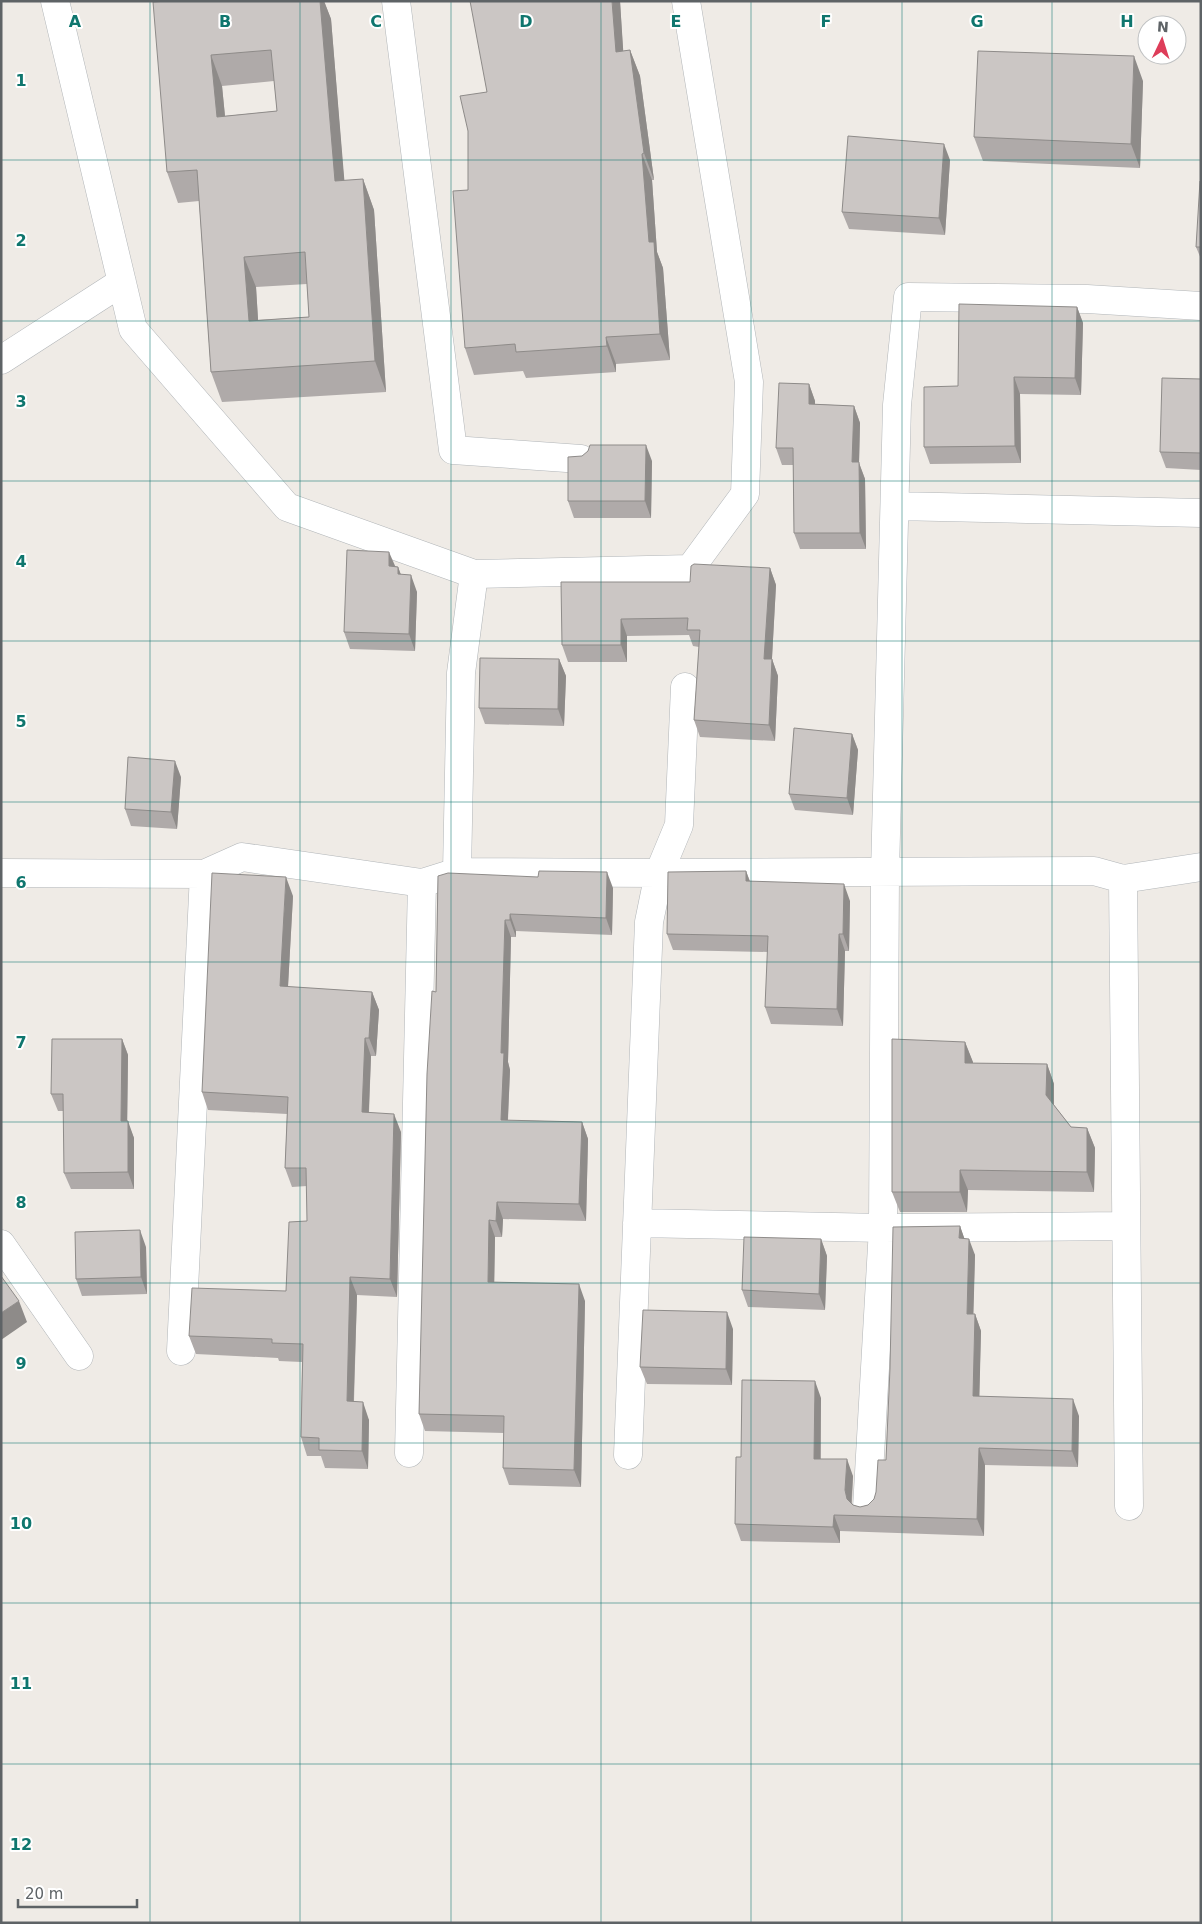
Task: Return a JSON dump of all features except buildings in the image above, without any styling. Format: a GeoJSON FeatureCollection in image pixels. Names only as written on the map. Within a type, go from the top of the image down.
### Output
{"type":"FeatureCollection","features":[{"type":"Feature","properties":{"kind":"street"},"geometry":{"type":"LineString","coordinates":[[55,1],[133,328],[286,508],[474,574],[690,568],[745,494],[749,382],[686,1]]}},
{"type":"Feature","properties":{"kind":"street"},"geometry":{"type":"LineString","coordinates":[[396,1],[453,450],[581,459]]}},
{"type":"Feature","properties":{"kind":"street"},"geometry":{"type":"LineString","coordinates":[[1,360],[122,282]]}},
{"type":"Feature","properties":{"kind":"street"},"geometry":{"type":"LineString","coordinates":[[867,1508],[883,1228],[885,872],[898,405],[908,297],[1087,299],[1201,306]]}},
{"type":"Feature","properties":{"kind":"street"},"geometry":{"type":"LineString","coordinates":[[895,506],[1201,513]]}},
{"type":"Feature","properties":{"kind":"street"},"geometry":{"type":"LineString","coordinates":[[456,872],[461,673],[474,574]]}},
{"type":"Feature","properties":{"kind":"street"},"geometry":{"type":"LineString","coordinates":[[628,1455],[649,922],[659,873],[679,825],[685,687]]}},
{"type":"Feature","properties":{"kind":"street"},"geometry":{"type":"LineString","coordinates":[[1,874],[204,874],[242,857],[422,883],[456,872],[1094,871],[1123,879],[1201,867]]}},
{"type":"Feature","properties":{"kind":"street"},"geometry":{"type":"LineString","coordinates":[[180,1351],[204,874]]}},
{"type":"Feature","properties":{"kind":"street"},"geometry":{"type":"LineString","coordinates":[[1123,879],[1129,1506]]}},
{"type":"Feature","properties":{"kind":"street"},"geometry":{"type":"LineString","coordinates":[[409,1453],[422,883]]}},
{"type":"Feature","properties":{"kind":"street"},"geometry":{"type":"LineString","coordinates":[[637,1223],[883,1228],[1125,1226]]}},
{"type":"Feature","properties":{"kind":"street"},"geometry":{"type":"LineString","coordinates":[[1,1244],[79,1356]]}}]}
